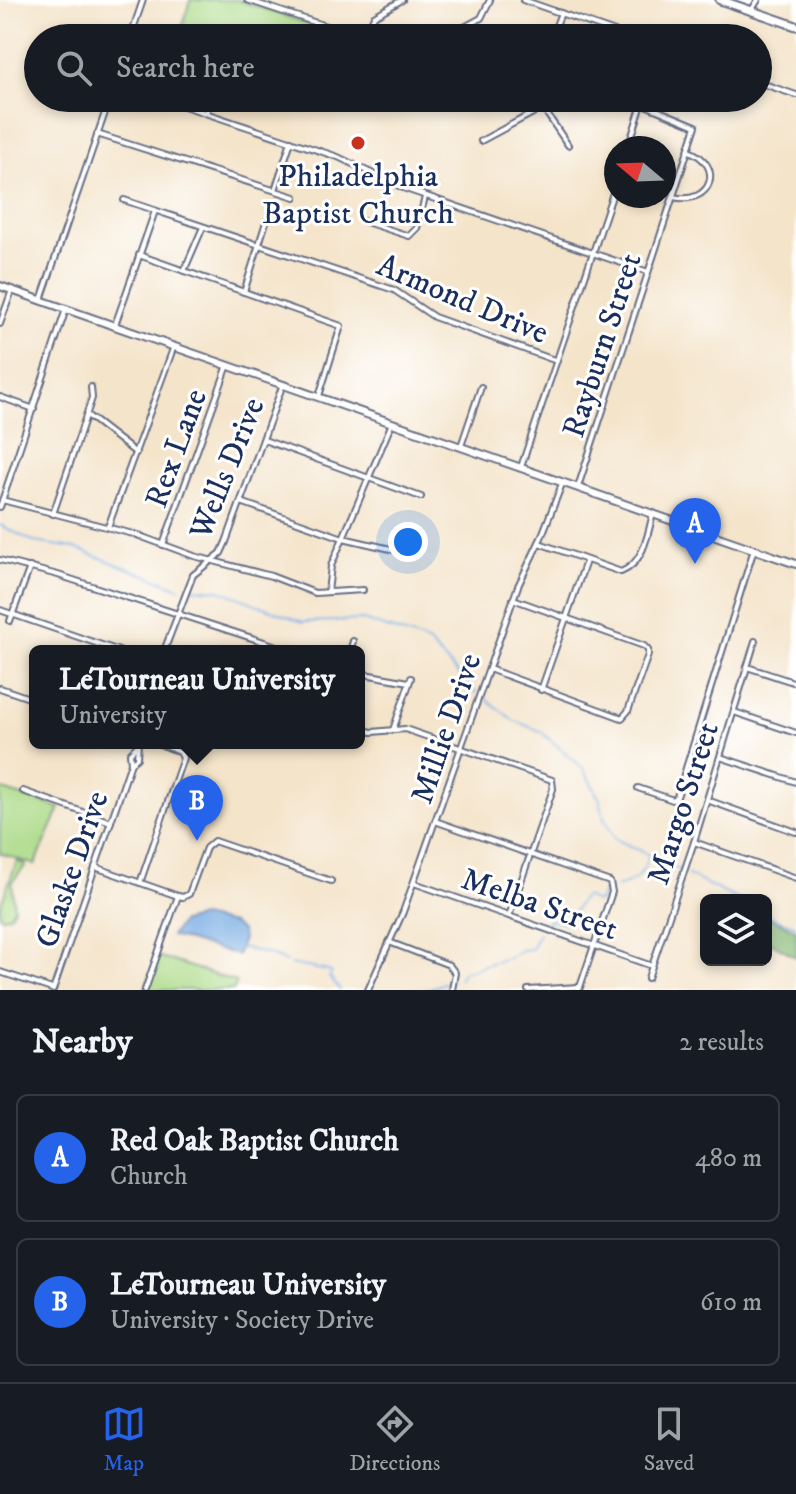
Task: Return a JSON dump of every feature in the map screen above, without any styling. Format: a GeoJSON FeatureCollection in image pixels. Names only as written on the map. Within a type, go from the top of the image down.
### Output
{"type":"FeatureCollection","features":[{"type":"Feature","properties":{"kind":"main road"},"geometry":{"type":"LineString","coordinates":[[720,0],[796,26]]}},
{"type":"Feature","properties":{"kind":"street"},"geometry":{"type":"LineString","coordinates":[[135,24],[143,0]]}},
{"type":"Feature","properties":{"kind":"street"},"geometry":{"type":"LineString","coordinates":[[247,0],[320,24]]}},
{"type":"Feature","properties":{"kind":"street"},"geometry":{"type":"LineString","coordinates":[[370,24],[374,16],[402,0]]}},
{"type":"Feature","properties":{"kind":"street"},"geometry":{"type":"LineString","coordinates":[[470,24],[481,18],[490,0]]}},
{"type":"Feature","properties":{"kind":"street"},"geometry":{"type":"LineString","coordinates":[[523,0],[592,24]]}},
{"type":"Feature","properties":{"kind":"street"},"geometry":{"type":"LineString","coordinates":[[751,0],[751,11]]}},
{"type":"Feature","properties":{"kind":"street"},"geometry":{"type":"LineString","coordinates":[[751,11],[758,0]]}},
{"type":"Feature","properties":{"kind":"street"},"geometry":{"type":"LineString","coordinates":[[380,3],[383,10]]}},
{"type":"Feature","properties":{"kind":"street"},"geometry":{"type":"LineString","coordinates":[[557,24],[561,13]]}},
{"type":"Feature","properties":{"kind":"street"},"geometry":{"type":"LineString","coordinates":[[772,87],[796,95]]}},
{"type":"Feature","properties":{"kind":"street"},"geometry":{"type":"LineString","coordinates":[[41,300],[105,112]]}},
{"type":"Feature","properties":{"kind":"street"},"geometry":{"type":"LineString","coordinates":[[203,112],[355,164],[392,184],[425,196],[648,272]]}},
{"type":"Feature","properties":{"kind":"street"},"geometry":{"type":"LineString","coordinates":[[481,141],[535,112]]}},
{"type":"Feature","properties":{"kind":"street"},"geometry":{"type":"LineString","coordinates":[[546,112],[568,145]]}},
{"type":"Feature","properties":{"kind":"street"},"geometry":{"type":"LineString","coordinates":[[632,136],[639,112]]}},
{"type":"Feature","properties":{"kind":"street","name":"Rayburn Street"},"geometry":{"type":"LineString","coordinates":[[666,112],[696,126],[676,188]]}},
{"type":"Feature","properties":{"kind":"street"},"geometry":{"type":"LineString","coordinates":[[97,134],[295,197]]}},
{"type":"Feature","properties":{"kind":"street"},"geometry":{"type":"LineString","coordinates":[[275,190],[291,141]]}},
{"type":"Feature","properties":{"kind":"street"},"geometry":{"type":"LineString","coordinates":[[676,197],[697,197],[708,186],[710,175],[707,164],[689,151]]}},
{"type":"Feature","properties":{"kind":"street"},"geometry":{"type":"LineString","coordinates":[[363,221],[409,236],[417,228],[425,196]]}},
{"type":"Feature","properties":{"kind":"street","name":"Armond Drive"},"geometry":{"type":"LineString","coordinates":[[124,200],[394,290],[434,317],[557,361]]}},
{"type":"Feature","properties":{"kind":"street"},"geometry":{"type":"LineString","coordinates":[[521,467],[608,208]]}},
{"type":"Feature","properties":{"kind":"street","name":"Rayburn Street"},"geometry":{"type":"LineString","coordinates":[[578,487],[669,208]]}},
{"type":"Feature","properties":{"kind":"street"},"geometry":{"type":"LineString","coordinates":[[115,325],[155,211]]}},
{"type":"Feature","properties":{"kind":"street"},"geometry":{"type":"LineString","coordinates":[[244,292],[266,222]]}},
{"type":"Feature","properties":{"kind":"street"},"geometry":{"type":"LineString","coordinates":[[184,271],[203,227]]}},
{"type":"Feature","properties":{"kind":"street"},"geometry":{"type":"LineString","coordinates":[[139,255],[341,326],[319,396]]}},
{"type":"Feature","properties":{"kind":"street"},"geometry":{"type":"LineString","coordinates":[[0,286],[796,564]]}},
{"type":"Feature","properties":{"kind":"street"},"geometry":{"type":"LineString","coordinates":[[0,324],[12,290]]}},
{"type":"Feature","properties":{"kind":"street"},"geometry":{"type":"LineString","coordinates":[[0,507],[66,309]]}},
{"type":"Feature","properties":{"kind":"street"},"geometry":{"type":"LineString","coordinates":[[108,527],[174,346]]}},
{"type":"Feature","properties":{"kind":"street","name":"Rex Lane"},"geometry":{"type":"LineString","coordinates":[[163,545],[228,365]]}},
{"type":"Feature","properties":{"kind":"street","name":"Wells Drive"},"geometry":{"type":"LineString","coordinates":[[166,645],[193,575],[221,553],[226,542],[283,384]]}},
{"type":"Feature","properties":{"kind":"street"},"geometry":{"type":"LineString","coordinates":[[53,514],[93,397],[91,387]]}},
{"type":"Feature","properties":{"kind":"street"},"geometry":{"type":"LineString","coordinates":[[461,446],[481,387]]}},
{"type":"Feature","properties":{"kind":"street"},"geometry":{"type":"LineString","coordinates":[[0,397],[34,409]]}},
{"type":"Feature","properties":{"kind":"street"},"geometry":{"type":"LineString","coordinates":[[87,415],[136,453]]}},
{"type":"Feature","properties":{"kind":"street"},"geometry":{"type":"LineString","coordinates":[[328,592],[328,576],[393,422]]}},
{"type":"Feature","properties":{"kind":"street"},"geometry":{"type":"LineString","coordinates":[[264,440],[421,497]]}},
{"type":"Feature","properties":{"kind":"street","name":"Millie Drive"},"geometry":{"type":"LineString","coordinates":[[368,990],[414,883],[513,599],[563,482]]}},
{"type":"Feature","properties":{"kind":"street"},"geometry":{"type":"LineString","coordinates":[[2,500],[108,527],[212,561],[271,576],[315,593],[363,590]]}},
{"type":"Feature","properties":{"kind":"street"},"geometry":{"type":"LineString","coordinates":[[241,502],[343,538],[395,550]]}},
{"type":"Feature","properties":{"kind":"street"},"geometry":{"type":"LineString","coordinates":[[539,543],[615,571],[624,571],[642,550],[653,513]]}},
{"type":"Feature","properties":{"kind":"street"},"geometry":{"type":"LineString","coordinates":[[638,788],[675,800],[754,549]]}},
{"type":"Feature","properties":{"kind":"street"},"geometry":{"type":"LineString","coordinates":[[0,560],[178,612],[274,645]]}},
{"type":"Feature","properties":{"kind":"street"},"geometry":{"type":"LineString","coordinates":[[541,690],[586,561]]}},
{"type":"Feature","properties":{"kind":"street"},"geometry":{"type":"LineString","coordinates":[[10,621],[30,567]]}},
{"type":"Feature","properties":{"kind":"street"},"geometry":{"type":"LineString","coordinates":[[489,669],[622,718],[628,711],[648,655],[648,648],[513,599]]}},
{"type":"Feature","properties":{"kind":"street"},"geometry":{"type":"LineString","coordinates":[[0,610],[102,645]]}},
{"type":"Feature","properties":{"kind":"street"},"geometry":{"type":"LineString","coordinates":[[352,645],[353,641]]}},
{"type":"Feature","properties":{"kind":"street","name":"Margo Street"},"geometry":{"type":"LineString","coordinates":[[648,978],[694,842],[755,641]]}},
{"type":"Feature","properties":{"kind":"street"},"geometry":{"type":"LineString","coordinates":[[747,667],[796,683]]}},
{"type":"Feature","properties":{"kind":"street"},"geometry":{"type":"LineString","coordinates":[[365,674],[410,680],[393,730]]}},
{"type":"Feature","properties":{"kind":"street"},"geometry":{"type":"LineString","coordinates":[[0,688],[29,698]]}},
{"type":"Feature","properties":{"kind":"street"},"geometry":{"type":"LineString","coordinates":[[734,712],[796,733]]}},
{"type":"Feature","properties":{"kind":"street"},"geometry":{"type":"LineString","coordinates":[[365,730],[405,729],[549,778],[553,782],[509,916]]}},
{"type":"Feature","properties":{"kind":"street","name":"Glaske Drive"},"geometry":{"type":"LineString","coordinates":[[53,990],[138,749]]}},
{"type":"Feature","properties":{"kind":"street"},"geometry":{"type":"LineString","coordinates":[[140,883],[183,757],[174,749]]}},
{"type":"Feature","properties":{"kind":"street"},"geometry":{"type":"LineString","coordinates":[[720,757],[796,782]]}},
{"type":"Feature","properties":{"kind":"street"},"geometry":{"type":"LineString","coordinates":[[23,791],[111,822]]}},
{"type":"Feature","properties":{"kind":"street"},"geometry":{"type":"LineString","coordinates":[[707,800],[796,832]]}},
{"type":"Feature","properties":{"kind":"street"},"geometry":{"type":"LineString","coordinates":[[435,821],[605,879],[611,885],[612,892],[579,989],[528,990]]}},
{"type":"Feature","properties":{"kind":"street"},"geometry":{"type":"LineString","coordinates":[[95,867],[183,897],[189,894],[206,848],[213,841],[331,881]]}},
{"type":"Feature","properties":{"kind":"street"},"geometry":{"type":"LineString","coordinates":[[694,842],[796,878]]}},
{"type":"Feature","properties":{"kind":"street","name":"Melba Street"},"geometry":{"type":"LineString","coordinates":[[414,883],[652,966]]}},
{"type":"Feature","properties":{"kind":"street"},"geometry":{"type":"LineString","coordinates":[[145,990],[178,896]]}},
{"type":"Feature","properties":{"kind":"street"},"geometry":{"type":"LineString","coordinates":[[389,942],[449,965],[455,973],[452,990]]}},
{"type":"Feature","properties":{"kind":"street"},"geometry":{"type":"LineString","coordinates":[[0,972],[53,990]]}},
{"type":"Feature","properties":{"kind":"green space"},"geometry":{"type":"Polygon","coordinates":[[[190,0],[238,0],[309,24],[183,24],[190,0]]]}},
{"type":"Feature","properties":{"kind":"green space"},"geometry":{"type":"Polygon","coordinates":[[[0,789],[60,808],[35,865],[0,853],[0,789]]]}},
{"type":"Feature","properties":{"kind":"green space"},"geometry":{"type":"Polygon","coordinates":[[[17,861],[26,865],[12,882],[14,908],[10,915],[3,917],[0,916],[0,906],[17,861]]]}},
{"type":"Feature","properties":{"kind":"green space"},"geometry":{"type":"Polygon","coordinates":[[[772,919],[796,930],[796,957],[772,943],[772,919]]]}},
{"type":"Feature","properties":{"kind":"green space"},"geometry":{"type":"Polygon","coordinates":[[[157,956],[236,982],[234,990],[145,990],[157,956]]]}},
{"type":"Feature","properties":{"kind":"water"},"geometry":{"type":"Polygon","coordinates":[[[201,917],[232,924],[242,932],[243,939],[237,955],[171,936],[182,922],[201,917]]]}},
{"type":"Feature","properties":{"kind":"waterway"},"geometry":{"type":"LineString","coordinates":[[0,525],[34,542],[74,548],[180,588]]}},
{"type":"Feature","properties":{"kind":"waterway"},"geometry":{"type":"LineString","coordinates":[[191,588],[219,590],[303,622],[363,620],[423,640],[476,693]]}},
{"type":"Feature","properties":{"kind":"waterway"},"geometry":{"type":"LineString","coordinates":[[485,698],[513,720],[540,731],[583,768],[615,839],[681,871]]}},
{"type":"Feature","properties":{"kind":"waterway"},"geometry":{"type":"LineString","coordinates":[[615,887],[637,877],[649,855]]}},
{"type":"Feature","properties":{"kind":"waterway"},"geometry":{"type":"LineString","coordinates":[[688,875],[727,894]]}},
{"type":"Feature","properties":{"kind":"waterway"},"geometry":{"type":"LineString","coordinates":[[546,925],[549,920],[567,923],[585,896],[595,902],[600,900],[603,891],[610,888]]}},
{"type":"Feature","properties":{"kind":"waterway"},"geometry":{"type":"LineString","coordinates":[[772,917],[796,926]]}},
{"type":"Feature","properties":{"kind":"waterway"},"geometry":{"type":"LineString","coordinates":[[459,979],[463,972],[531,949],[539,933]]}},
{"type":"Feature","properties":{"kind":"waterway"},"geometry":{"type":"LineString","coordinates":[[240,947],[286,962]]}},
{"type":"Feature","properties":{"kind":"waterway"},"geometry":{"type":"LineString","coordinates":[[290,964],[329,971],[332,973],[329,977],[340,990]]}},
{"type":"Feature","properties":{"kind":"waterway"},"geometry":{"type":"LineString","coordinates":[[425,990],[452,980]]}},
{"type":"Feature","properties":{"kind":"place","name":"Philadelphia Baptist Church"},"geometry":{"type":"Point","coordinates":[358,143]}},
{"type":"Feature","properties":{"kind":"place","name":"Red Oak Baptist Church"},"geometry":{"type":"Point","coordinates":[695,564]}},
{"type":"Feature","properties":{"kind":"place","name":"LeTourneau University"},"geometry":{"type":"Point","coordinates":[197,841]}}]}
